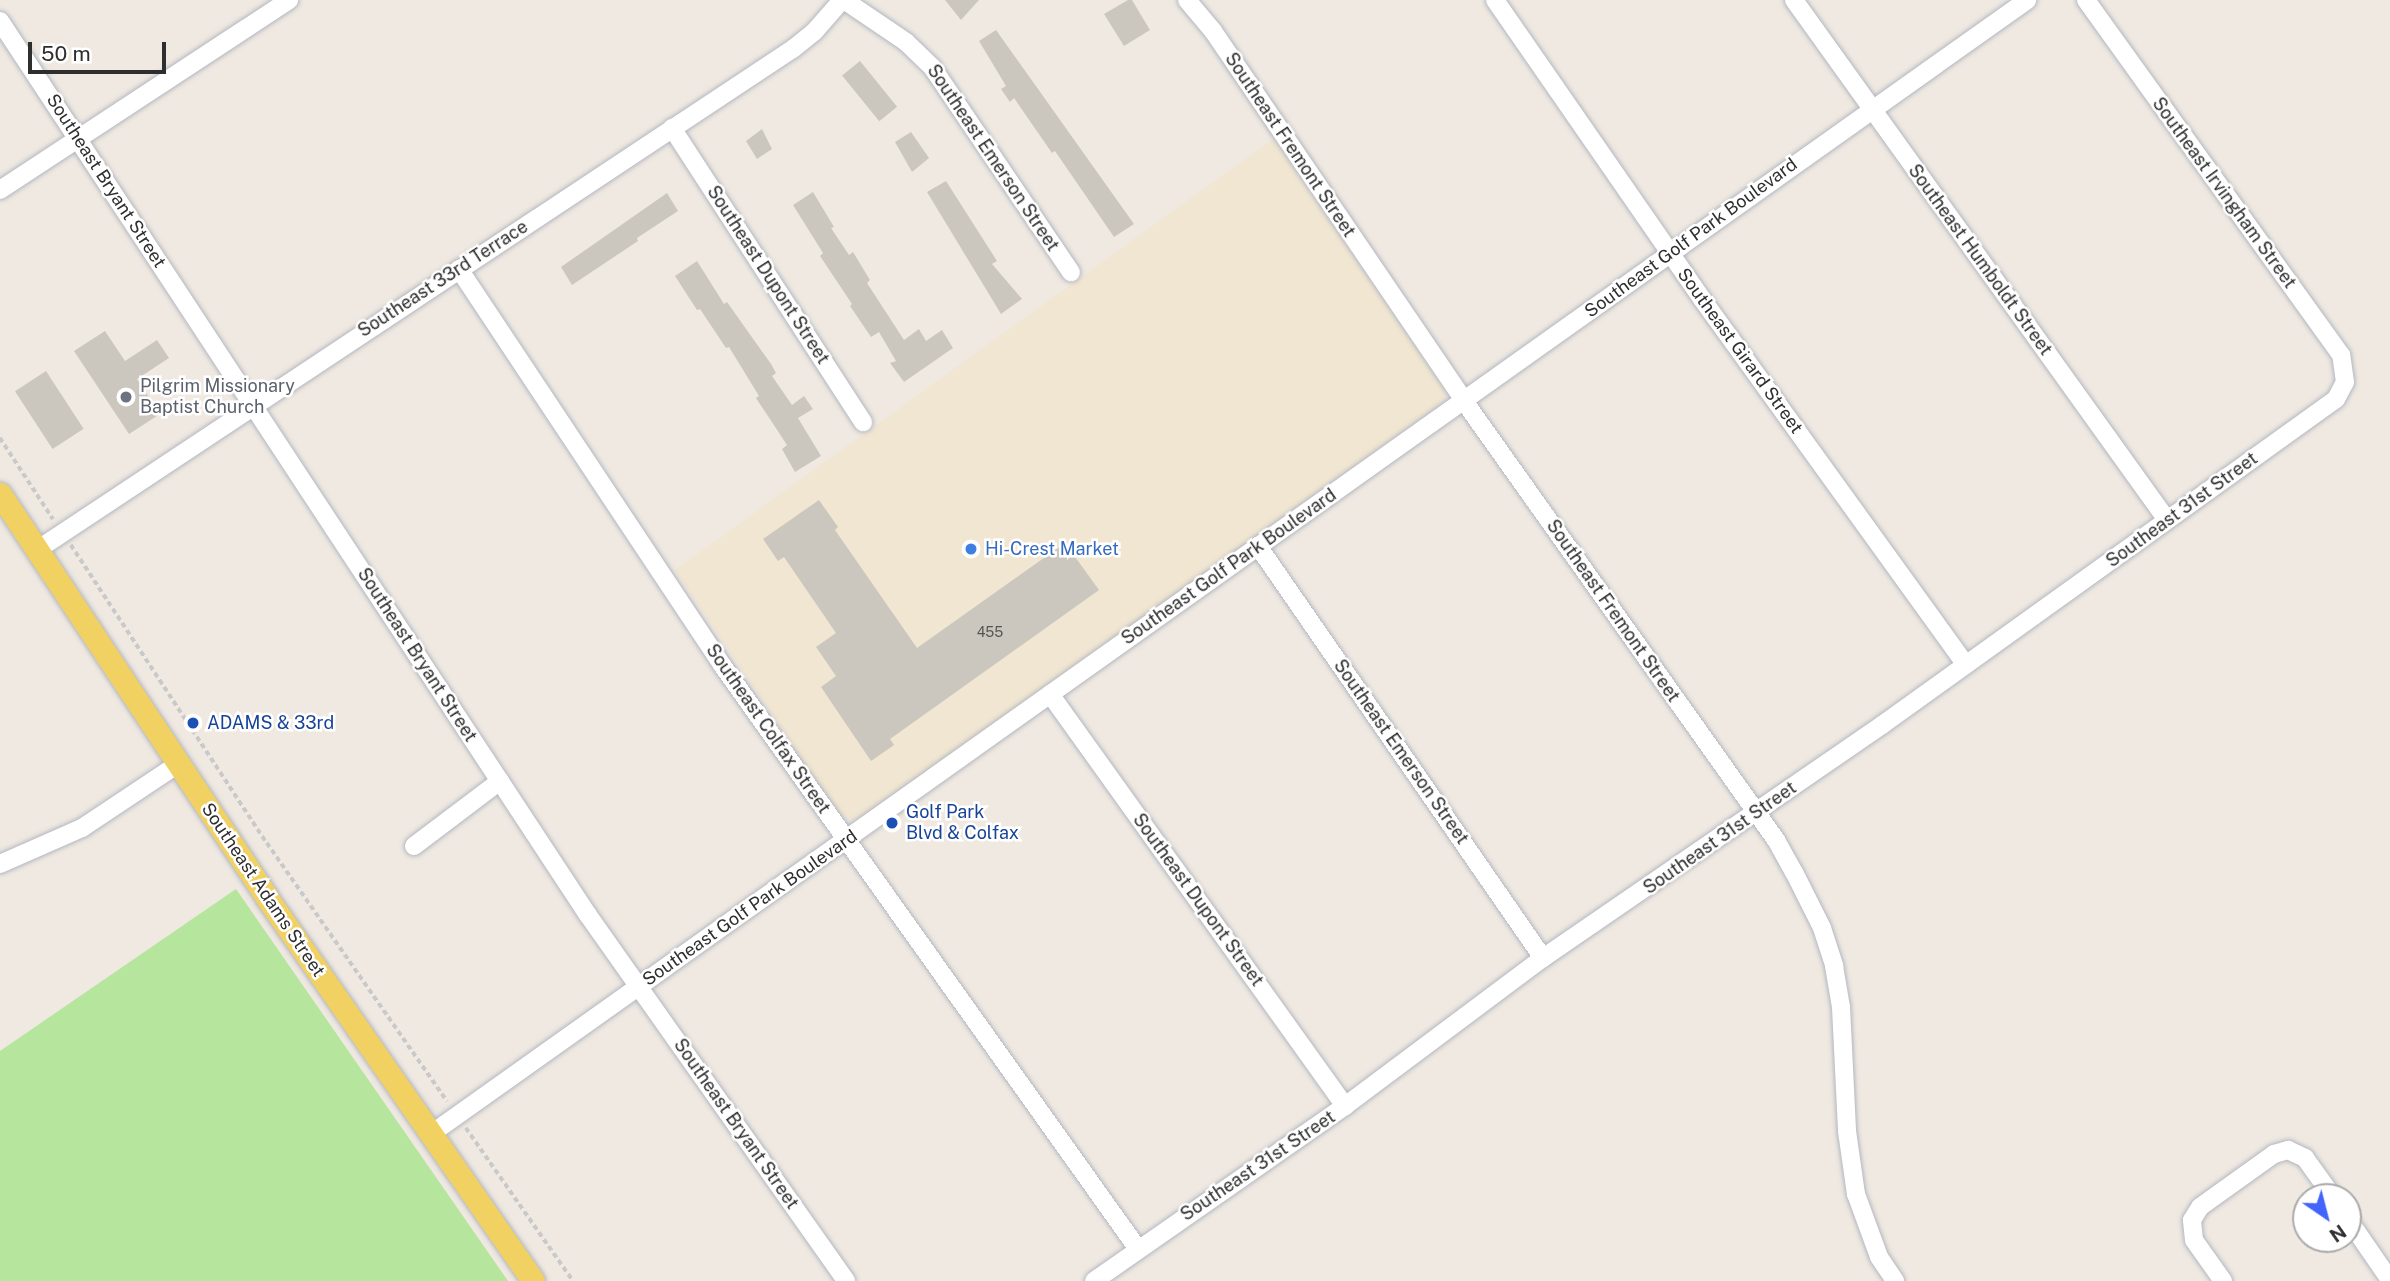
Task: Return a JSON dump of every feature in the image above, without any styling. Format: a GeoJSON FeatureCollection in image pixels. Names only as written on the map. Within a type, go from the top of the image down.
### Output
{"type":"FeatureCollection","features":[{"type":"Feature","properties":{"kind":"main road","name":"Southeast Adams Street"},"geometry":{"type":"LineString","coordinates":[[0,494],[178,764],[533,1281]]}},
{"type":"Feature","properties":{"kind":"street"},"geometry":{"type":"LineString","coordinates":[[0,190],[289,0]]}},
{"type":"Feature","properties":{"kind":"street","name":"Southeast 33rd Terrace"},"geometry":{"type":"LineString","coordinates":[[37,550],[794,48],[814,32],[843,0]]}},
{"type":"Feature","properties":{"kind":"street","name":"Southeast Emerson Street"},"geometry":{"type":"LineString","coordinates":[[843,0],[906,42],[932,67],[1071,272]]}},
{"type":"Feature","properties":{"kind":"street","name":"Southeast Fremont Street"},"geometry":{"type":"LineString","coordinates":[[1187,0],[1213,31],[1464,401],[1756,813],[1794,872],[1822,928],[1834,966],[1841,1007],[1847,1132],[1856,1194],[1879,1257],[1895,1281]]}},
{"type":"Feature","properties":{"kind":"street","name":"Southeast Girard Street"},"geometry":{"type":"LineString","coordinates":[[1495,0],[1670,253],[1966,665]]}},
{"type":"Feature","properties":{"kind":"street","name":"Southeast Humboldt Street"},"geometry":{"type":"LineString","coordinates":[[1794,0],[2167,520]]}},
{"type":"Feature","properties":{"kind":"street","name":"Southeast Golf Park Boulevard"},"geometry":{"type":"LineString","coordinates":[[431,1135],[2027,0]]}},
{"type":"Feature","properties":{"kind":"street","name":"Southeast Irvingham Street"},"geometry":{"type":"LineString","coordinates":[[2086,0],[2341,355],[2346,366],[2342,391]]}},
{"type":"Feature","properties":{"kind":"street","name":"Southeast Bryant Street"},"geometry":{"type":"LineString","coordinates":[[0,21],[500,781],[639,986],[846,1281]]}},
{"type":"Feature","properties":{"kind":"street","name":"Southeast Dupont Street"},"geometry":{"type":"LineString","coordinates":[[672,128],[863,422]]}},
{"type":"Feature","properties":{"kind":"street","name":"Southeast Colfax Street"},"geometry":{"type":"LineString","coordinates":[[459,269],[722,664],[1139,1249]]}},
{"type":"Feature","properties":{"kind":"street","name":"Southeast 31st Street"},"geometry":{"type":"LineString","coordinates":[[1094,1281],[1345,1107],[1543,958],[1966,665],[2327,407],[2342,391]]}},
{"type":"Feature","properties":{"kind":"street","name":"Southeast Emerson Street"},"geometry":{"type":"LineString","coordinates":[[1258,545],[1543,958]]}},
{"type":"Feature","properties":{"kind":"street","name":"Southeast Dupont Street"},"geometry":{"type":"LineString","coordinates":[[1051,694],[1345,1107]]}},
{"type":"Feature","properties":{"kind":"street"},"geometry":{"type":"LineString","coordinates":[[0,864],[82,828],[178,764]]}},
{"type":"Feature","properties":{"kind":"street"},"geometry":{"type":"LineString","coordinates":[[414,846],[500,781]]}},
{"type":"Feature","properties":{"kind":"street"},"geometry":{"type":"LineString","coordinates":[[2223,1281],[2194,1240],[2191,1227],[2200,1207],[2274,1154],[2288,1150],[2305,1158],[2323,1183]]}},
{"type":"Feature","properties":{"kind":"street"},"geometry":{"type":"LineString","coordinates":[[2362,1239],[2390,1280]]}},
{"type":"Feature","properties":{"kind":"path"},"geometry":{"type":"LineString","coordinates":[[0,438],[267,843],[573,1281]]}},
{"type":"Feature","properties":{"kind":"shaded area"},"geometry":{"type":"Polygon","coordinates":[[[1273,139],[1443,387],[1446,398],[1439,406],[861,819],[852,820],[840,815],[675,570],[1273,139]]]}},
{"type":"Feature","properties":{"kind":"green space"},"geometry":{"type":"Polygon","coordinates":[[[236,889],[508,1281],[0,1281],[0,1051],[236,889]]]}},
{"type":"Feature","properties":{"kind":"building"},"geometry":{"type":"Polygon","coordinates":[[[945,0],[979,0],[961,20],[945,0]]]}},
{"type":"Feature","properties":{"kind":"building"},"geometry":{"type":"Polygon","coordinates":[[[1132,0],[1150,30],[1124,46],[1104,14],[1132,0]]]}},
{"type":"Feature","properties":{"kind":"building"},"geometry":{"type":"Polygon","coordinates":[[[996,30],[1134,224],[1114,237],[1055,151],[1052,153],[1014,98],[1010,102],[1001,89],[1006,86],[979,41],[996,30]]]}},
{"type":"Feature","properties":{"kind":"building"},"geometry":{"type":"Polygon","coordinates":[[[860,61],[897,107],[879,121],[842,75],[860,61]]]}},
{"type":"Feature","properties":{"kind":"building"},"geometry":{"type":"Polygon","coordinates":[[[762,129],[772,149],[757,159],[746,141],[762,129]]]}},
{"type":"Feature","properties":{"kind":"building"},"geometry":{"type":"Polygon","coordinates":[[[911,132],[929,158],[912,172],[895,142],[911,132]]]}},
{"type":"Feature","properties":{"kind":"building"},"geometry":{"type":"Polygon","coordinates":[[[946,181],[997,261],[992,264],[1022,299],[1001,314],[927,192],[946,181]]]}},
{"type":"Feature","properties":{"kind":"building"},"geometry":{"type":"Polygon","coordinates":[[[813,192],[834,227],[831,228],[849,255],[853,252],[870,280],[867,283],[904,340],[919,329],[926,341],[942,330],[953,348],[904,382],[890,363],[896,361],[879,332],[871,337],[850,306],[852,304],[820,256],[823,253],[793,205],[813,192]]]}},
{"type":"Feature","properties":{"kind":"building"},"geometry":{"type":"Polygon","coordinates":[[[667,193],[678,211],[572,285],[561,267],[667,193]]]}},
{"type":"Feature","properties":{"kind":"building"},"geometry":{"type":"Polygon","coordinates":[[[697,261],[724,304],[727,302],[771,364],[776,373],[772,376],[792,405],[804,396],[813,409],[798,418],[821,456],[795,472],[782,449],[787,445],[756,398],[759,396],[729,347],[726,348],[700,309],[697,310],[675,276],[697,261]]]}},
{"type":"Feature","properties":{"kind":"building","name":"Pilgrim Missionary Baptist Church"},"geometry":{"type":"Polygon","coordinates":[[[105,331],[125,361],[157,340],[169,358],[137,379],[160,414],[129,434],[74,351],[105,331]]]}},
{"type":"Feature","properties":{"kind":"building"},"geometry":{"type":"Polygon","coordinates":[[[46,371],[84,429],[53,449],[15,391],[46,371]]]}},
{"type":"Feature","properties":{"kind":"building"},"geometry":{"type":"Polygon","coordinates":[[[819,500],[838,527],[835,530],[917,648],[1065,543],[1099,590],[890,739],[894,745],[871,761],[821,687],[836,676],[816,647],[836,633],[784,557],[778,561],[763,539],[819,500]]]}},
{"type":"Feature","properties":{"kind":"place","name":"Pilgrim Missionary Baptist Church"},"geometry":{"type":"Point","coordinates":[126,397]}},
{"type":"Feature","properties":{"kind":"place","name":"Hi-Crest Market"},"geometry":{"type":"Point","coordinates":[971,549]}},
{"type":"Feature","properties":{"kind":"place","name":"ADAMS & 33rd"},"geometry":{"type":"Point","coordinates":[193,723]}},
{"type":"Feature","properties":{"kind":"place","name":"Golf Park Blvd & Colfax"},"geometry":{"type":"Point","coordinates":[892,823]}}]}
